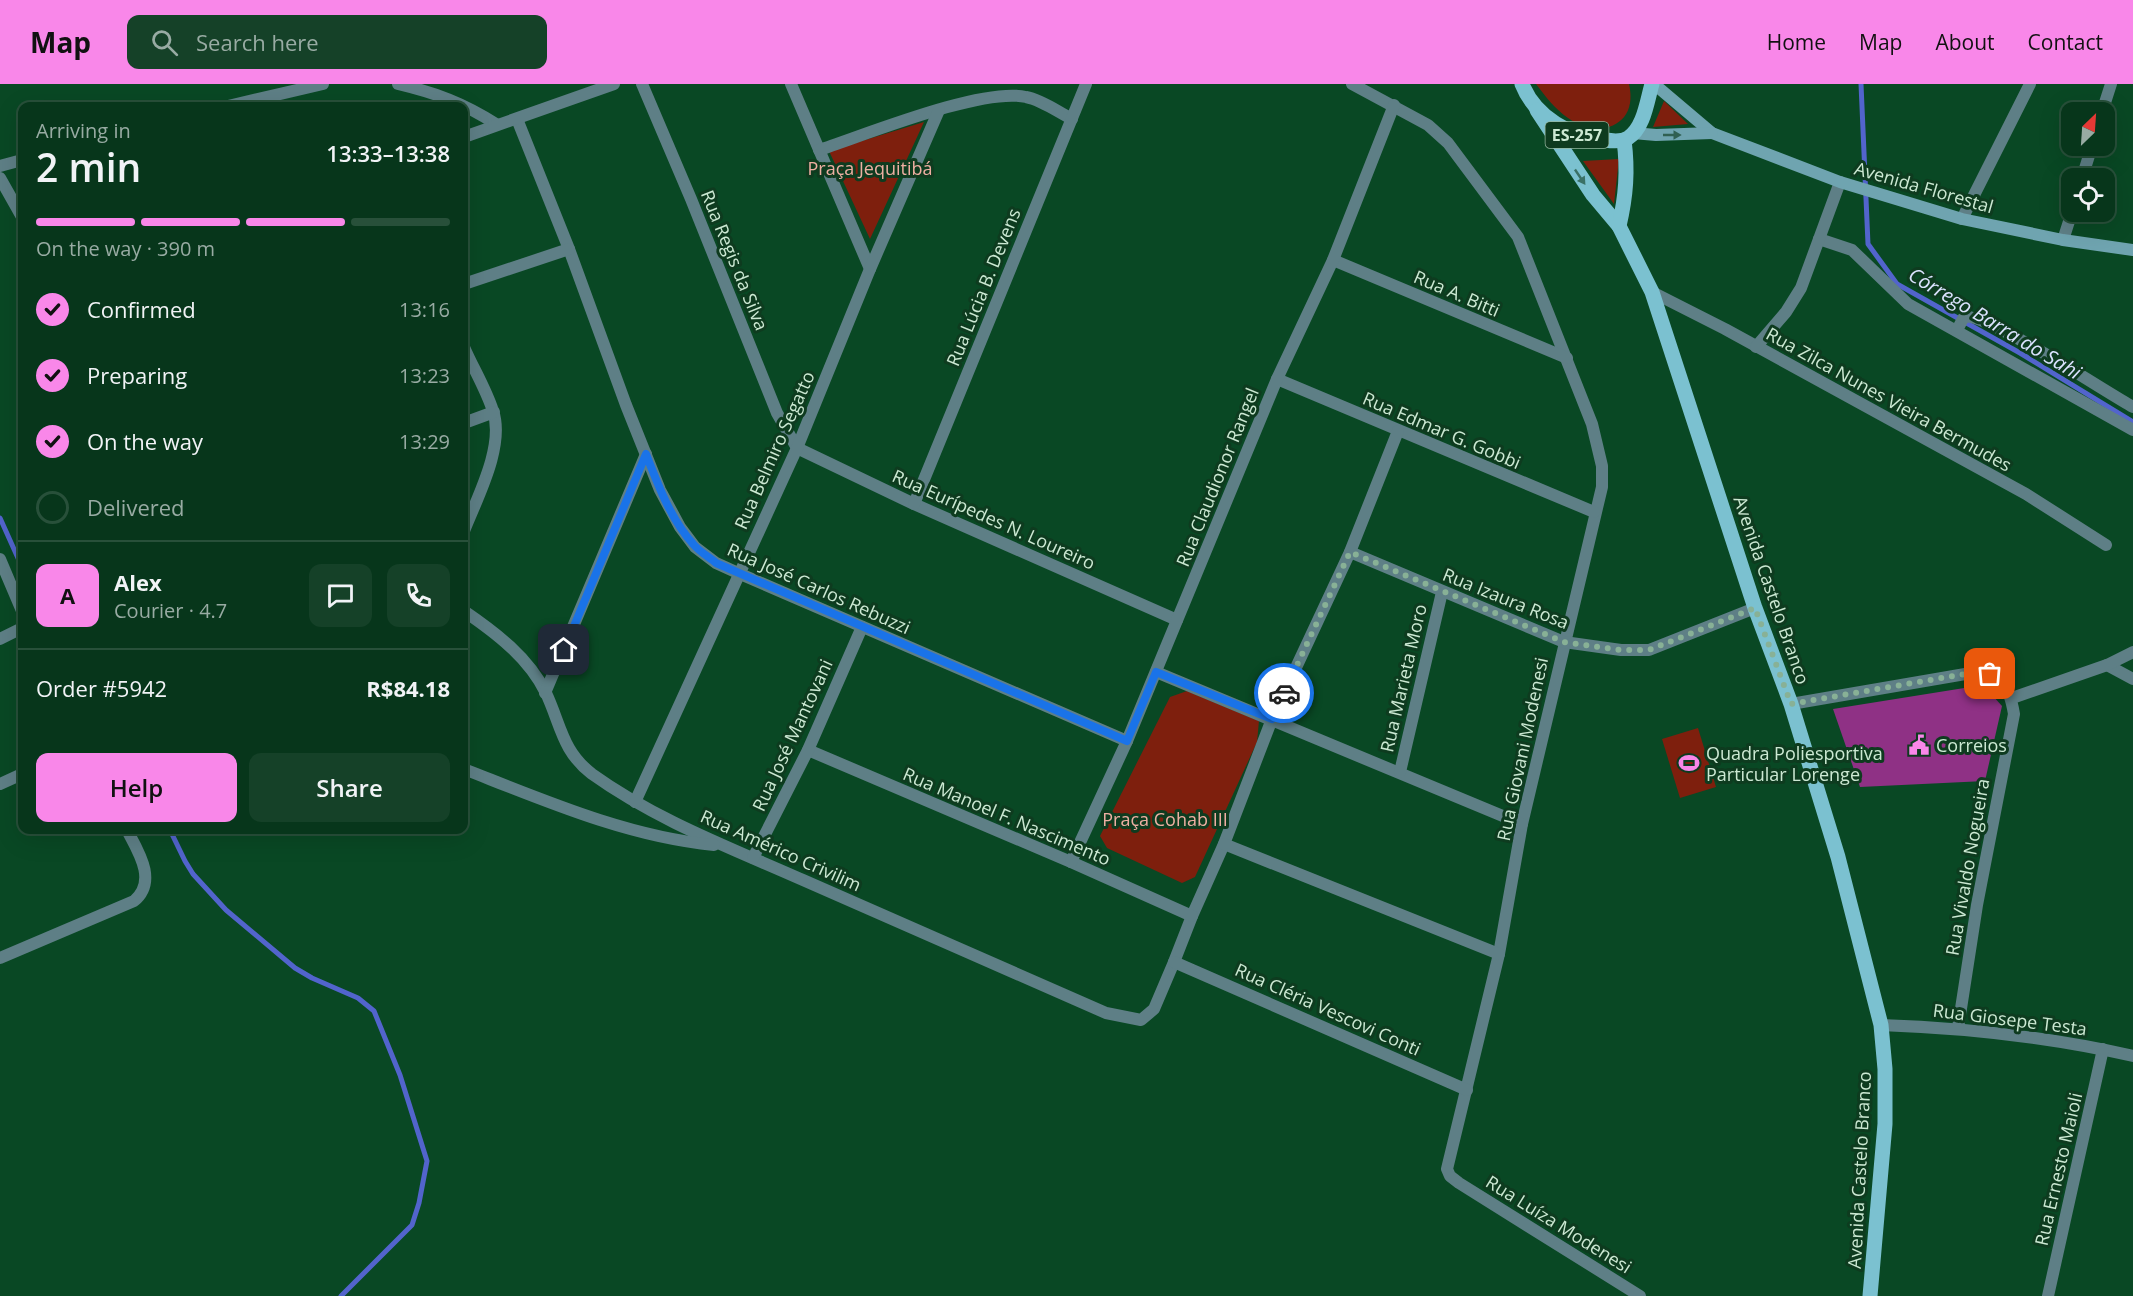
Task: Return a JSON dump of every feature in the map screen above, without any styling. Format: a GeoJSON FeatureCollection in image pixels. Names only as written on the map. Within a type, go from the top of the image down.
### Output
{"type":"FeatureCollection","features":[{"type":"Feature","properties":{"kind":"main road","name":"Avenida Florestal"},"geometry":{"type":"LineString","coordinates":[[1653,84],[1712,133],[1840,182],[1962,219],[2063,240],[2133,250]]}},
{"type":"Feature","properties":{"kind":"main road"},"geometry":{"type":"LineString","coordinates":[[1619,226],[1626,195],[1629,136],[1641,122],[1653,84]]}},
{"type":"Feature","properties":{"kind":"main road","name":"Avenida Castelo Branco"},"geometry":{"type":"LineString","coordinates":[[1521,86],[1593,195],[1619,226],[1652,292],[1755,608],[1791,704],[1838,857],[1881,1024],[1885,1069],[1885,1124],[1870,1296]]}},
{"type":"Feature","properties":{"kind":"main road","name":"ES-257"},"geometry":{"type":"LineString","coordinates":[[1537,110],[1572,133],[1602,140],[1629,136]]}},
{"type":"Feature","properties":{"kind":"main road","name":"Avenida Florestal"},"geometry":{"type":"LineString","coordinates":[[1629,136],[1712,133]]}},
{"type":"Feature","properties":{"kind":"street"},"geometry":{"type":"LineString","coordinates":[[245,102],[323,84]]}},
{"type":"Feature","properties":{"kind":"street"},"geometry":{"type":"LineString","coordinates":[[398,84],[435,92],[458,102]]}},
{"type":"Feature","properties":{"kind":"street"},"geometry":{"type":"LineString","coordinates":[[468,135],[614,84]]}},
{"type":"Feature","properties":{"kind":"street","name":"Rua Regis da Silva"},"geometry":{"type":"LineString","coordinates":[[642,84],[777,413],[797,448]]}},
{"type":"Feature","properties":{"kind":"street"},"geometry":{"type":"LineString","coordinates":[[791,84],[870,269]]}},
{"type":"Feature","properties":{"kind":"street","name":"Rua Lúcia B. Devens"},"geometry":{"type":"LineString","coordinates":[[914,504],[1086,84]]}},
{"type":"Feature","properties":{"kind":"street","name":"Rua Giovani Modenesi"},"geometry":{"type":"LineString","coordinates":[[1352,84],[1428,125],[1448,142],[1518,237],[1592,424],[1602,466],[1602,487],[1594,512],[1522,824],[1499,954],[1467,1090],[1449,1154],[1447,1169],[1450,1176],[1459,1183]]}},
{"type":"Feature","properties":{"kind":"street"},"geometry":{"type":"LineString","coordinates":[[1962,219],[2030,84]]}},
{"type":"Feature","properties":{"kind":"street"},"geometry":{"type":"LineString","coordinates":[[2105,102],[2111,84]]}},
{"type":"Feature","properties":{"kind":"street"},"geometry":{"type":"LineString","coordinates":[[819,150],[939,110],[1000,96],[1026,97],[1072,119]]}},
{"type":"Feature","properties":{"kind":"street","name":"Rua Claudionor Rangel"},"geometry":{"type":"LineString","coordinates":[[1071,862],[1127,741],[1277,379],[1333,260],[1394,105]]}},
{"type":"Feature","properties":{"kind":"street"},"geometry":{"type":"LineString","coordinates":[[468,107],[496,124]]}},
{"type":"Feature","properties":{"kind":"street","name":"Rua Belmiro Segatto"},"geometry":{"type":"LineString","coordinates":[[635,802],[797,448],[870,269],[939,110]]}},
{"type":"Feature","properties":{"kind":"street","name":"Rua José Carlos Rebuzzi"},"geometry":{"type":"LineString","coordinates":[[517,119],[660,490],[680,527],[695,547],[716,563],[738,573],[1127,741]]}},
{"type":"Feature","properties":{"kind":"street"},"geometry":{"type":"LineString","coordinates":[[0,166],[18,161]]}},
{"type":"Feature","properties":{"kind":"street"},"geometry":{"type":"LineString","coordinates":[[0,178],[18,210]]}},
{"type":"Feature","properties":{"kind":"street"},"geometry":{"type":"LineString","coordinates":[[1756,347],[1794,301],[1840,182]]}},
{"type":"Feature","properties":{"kind":"street"},"geometry":{"type":"LineString","coordinates":[[2063,240],[2069,222]]}},
{"type":"Feature","properties":{"kind":"street"},"geometry":{"type":"LineString","coordinates":[[1819,239],[1852,250],[1908,304],[2133,430]]}},
{"type":"Feature","properties":{"kind":"street"},"geometry":{"type":"LineString","coordinates":[[468,283],[568,249]]}},
{"type":"Feature","properties":{"kind":"street","name":"Rua A. Bitti"},"geometry":{"type":"LineString","coordinates":[[1333,260],[1567,358]]}},
{"type":"Feature","properties":{"kind":"street","name":"Rua Zilca Nunes Vieira Bermudes"},"geometry":{"type":"LineString","coordinates":[[1652,292],[2026,494],[2106,545]]}},
{"type":"Feature","properties":{"kind":"street"},"geometry":{"type":"LineString","coordinates":[[1957,330],[1964,317],[1974,316],[2028,344],[2133,407]]}},
{"type":"Feature","properties":{"kind":"street"},"geometry":{"type":"LineString","coordinates":[[468,356],[494,412],[497,434],[488,470],[468,521]]}},
{"type":"Feature","properties":{"kind":"street","name":"Rua Edmar G. Gobbi"},"geometry":{"type":"LineString","coordinates":[[1277,379],[1398,432],[1594,512]]}},
{"type":"Feature","properties":{"kind":"street"},"geometry":{"type":"LineString","coordinates":[[468,422],[494,412]]}},
{"type":"Feature","properties":{"kind":"street"},"geometry":{"type":"LineString","coordinates":[[1174,962],[1224,844],[1272,719],[1350,552],[1398,432]]}},
{"type":"Feature","properties":{"kind":"street","name":"Rua Eurípedes N. Loureiro"},"geometry":{"type":"LineString","coordinates":[[797,448],[914,504],[1177,620]]}},
{"type":"Feature","properties":{"kind":"street"},"geometry":{"type":"LineString","coordinates":[[545,693],[646,454]]}},
{"type":"Feature","properties":{"kind":"street","name":"Rua Izaura Rosa"},"geometry":{"type":"LineString","coordinates":[[1350,552],[1564,642],[1621,650],[1649,650],[1755,608]]}},
{"type":"Feature","properties":{"kind":"street"},"geometry":{"type":"LineString","coordinates":[[0,559],[18,602]]}},
{"type":"Feature","properties":{"kind":"street","name":"Rua Marieta Moro"},"geometry":{"type":"LineString","coordinates":[[1400,772],[1442,592]]}},
{"type":"Feature","properties":{"kind":"street","name":"Rua Américo Crivilim"},"geometry":{"type":"LineString","coordinates":[[468,614],[494,631],[525,661],[545,693],[561,736],[571,754],[589,771],[635,802],[724,846],[1106,1013],[1141,1020],[1154,1009],[1174,962]]}},
{"type":"Feature","properties":{"kind":"street","name":"Rua José Mantovani"},"geometry":{"type":"LineString","coordinates":[[753,858],[808,750],[862,627]]}},
{"type":"Feature","properties":{"kind":"street"},"geometry":{"type":"LineString","coordinates":[[0,639],[18,630]]}},
{"type":"Feature","properties":{"kind":"street"},"geometry":{"type":"LineString","coordinates":[[1791,704],[1971,673],[1990,674],[2003,682],[2012,698],[2107,665],[2133,652]]}},
{"type":"Feature","properties":{"kind":"street"},"geometry":{"type":"LineString","coordinates":[[2107,665],[2133,679]]}},
{"type":"Feature","properties":{"kind":"street"},"geometry":{"type":"LineString","coordinates":[[1156,672],[1522,824]]}},
{"type":"Feature","properties":{"kind":"street","name":"Rua Vivaldo Nogueira"},"geometry":{"type":"LineString","coordinates":[[1958,1028],[1977,905],[2014,714],[2012,698]]}},
{"type":"Feature","properties":{"kind":"street","name":"Rua Manoel F. Nascimento"},"geometry":{"type":"LineString","coordinates":[[808,750],[1192,916]]}},
{"type":"Feature","properties":{"kind":"street"},"geometry":{"type":"LineString","coordinates":[[468,770],[612,822],[664,838],[724,846]]}},
{"type":"Feature","properties":{"kind":"street"},"geometry":{"type":"LineString","coordinates":[[0,784],[18,776]]}},
{"type":"Feature","properties":{"kind":"street"},"geometry":{"type":"LineString","coordinates":[[0,958],[134,901],[141,895],[146,873],[129,834]]}},
{"type":"Feature","properties":{"kind":"street"},"geometry":{"type":"LineString","coordinates":[[1224,844],[1499,954]]}},
{"type":"Feature","properties":{"kind":"street","name":"Rua Cléria Vescovi Conti"},"geometry":{"type":"LineString","coordinates":[[1174,962],[1467,1090]]}},
{"type":"Feature","properties":{"kind":"street","name":"Rua Giosepe Testa"},"geometry":{"type":"LineString","coordinates":[[1881,1024],[1958,1028],[2103,1049],[2133,1056]]}},
{"type":"Feature","properties":{"kind":"street","name":"Rua Ernesto Maioli"},"geometry":{"type":"LineString","coordinates":[[2048,1296],[2103,1049]]}},
{"type":"Feature","properties":{"kind":"street","name":"Rua Luíza Modenesi"},"geometry":{"type":"LineString","coordinates":[[1459,1183],[1640,1296]]}},
{"type":"Feature","properties":{"kind":"green space"},"geometry":{"type":"Polygon","coordinates":[[[1536,84],[1629,84],[1631,98],[1628,110],[1622,119],[1604,128],[1592,128],[1580,125],[1559,111],[1536,84]]]}},
{"type":"Feature","properties":{"kind":"green space"},"geometry":{"type":"Polygon","coordinates":[[[1664,101],[1688,124],[1653,127],[1664,101]]]}},
{"type":"Feature","properties":{"kind":"green space","name":"Praça Jequitibá"},"geometry":{"type":"Polygon","coordinates":[[[924,122],[870,239],[829,151],[924,122]]]}},
{"type":"Feature","properties":{"kind":"green space"},"geometry":{"type":"Polygon","coordinates":[[[1619,159],[1614,204],[1583,161],[1619,159]]]}},
{"type":"Feature","properties":{"kind":"green space","name":"Praça Cohab III"},"geometry":{"type":"Polygon","coordinates":[[[1187,691],[1259,721],[1257,742],[1195,877],[1182,883],[1107,848],[1100,836],[1170,697],[1187,691]]]}},
{"type":"Feature","properties":{"kind":"green space","name":"Quadra Poliesportiva Particular Lorenge"},"geometry":{"type":"Polygon","coordinates":[[[1698,728],[1716,787],[1680,798],[1662,739],[1698,728]]]}},
{"type":"Feature","properties":{"kind":"building","name":"Correios"},"geometry":{"type":"Polygon","coordinates":[[[1983,685],[2002,706],[1985,781],[1860,787],[1833,709],[1983,685]]]}},
{"type":"Feature","properties":{"kind":"waterway","name":"Córrego Barra do Sahi"},"geometry":{"type":"LineString","coordinates":[[1861,84],[1868,244],[1897,284],[2020,353],[2133,422]]}},
{"type":"Feature","properties":{"kind":"waterway"},"geometry":{"type":"LineString","coordinates":[[0,518],[18,558]]}},
{"type":"Feature","properties":{"kind":"waterway"},"geometry":{"type":"LineString","coordinates":[[172,834],[193,874],[226,910],[295,968],[358,998],[374,1011],[400,1075],[427,1161],[419,1203],[412,1225],[341,1296]]}},
{"type":"Feature","properties":{"kind":"way so far"},"geometry":{"type":"LineString","coordinates":[[1284,693],[1350,552],[1564,642],[1621,650],[1649,650],[1755,608],[1791,704],[1971,673],[1990,674]]}},
{"type":"Feature","properties":{"kind":"place","name":"Correios"},"geometry":{"type":"Point","coordinates":[1919,745]}},
{"type":"Feature","properties":{"kind":"place","name":"Quadra Poliesportiva Particular Lorenge"},"geometry":{"type":"Point","coordinates":[1689,763]}},
{"type":"Feature","properties":{"kind":"route"},"geometry":{"type":"LineString","coordinates":[[564,650],[646,454],[660,490],[680,527],[695,547],[716,563],[1127,741],[1156,672],[1272,719],[1284,693]]}}]}
